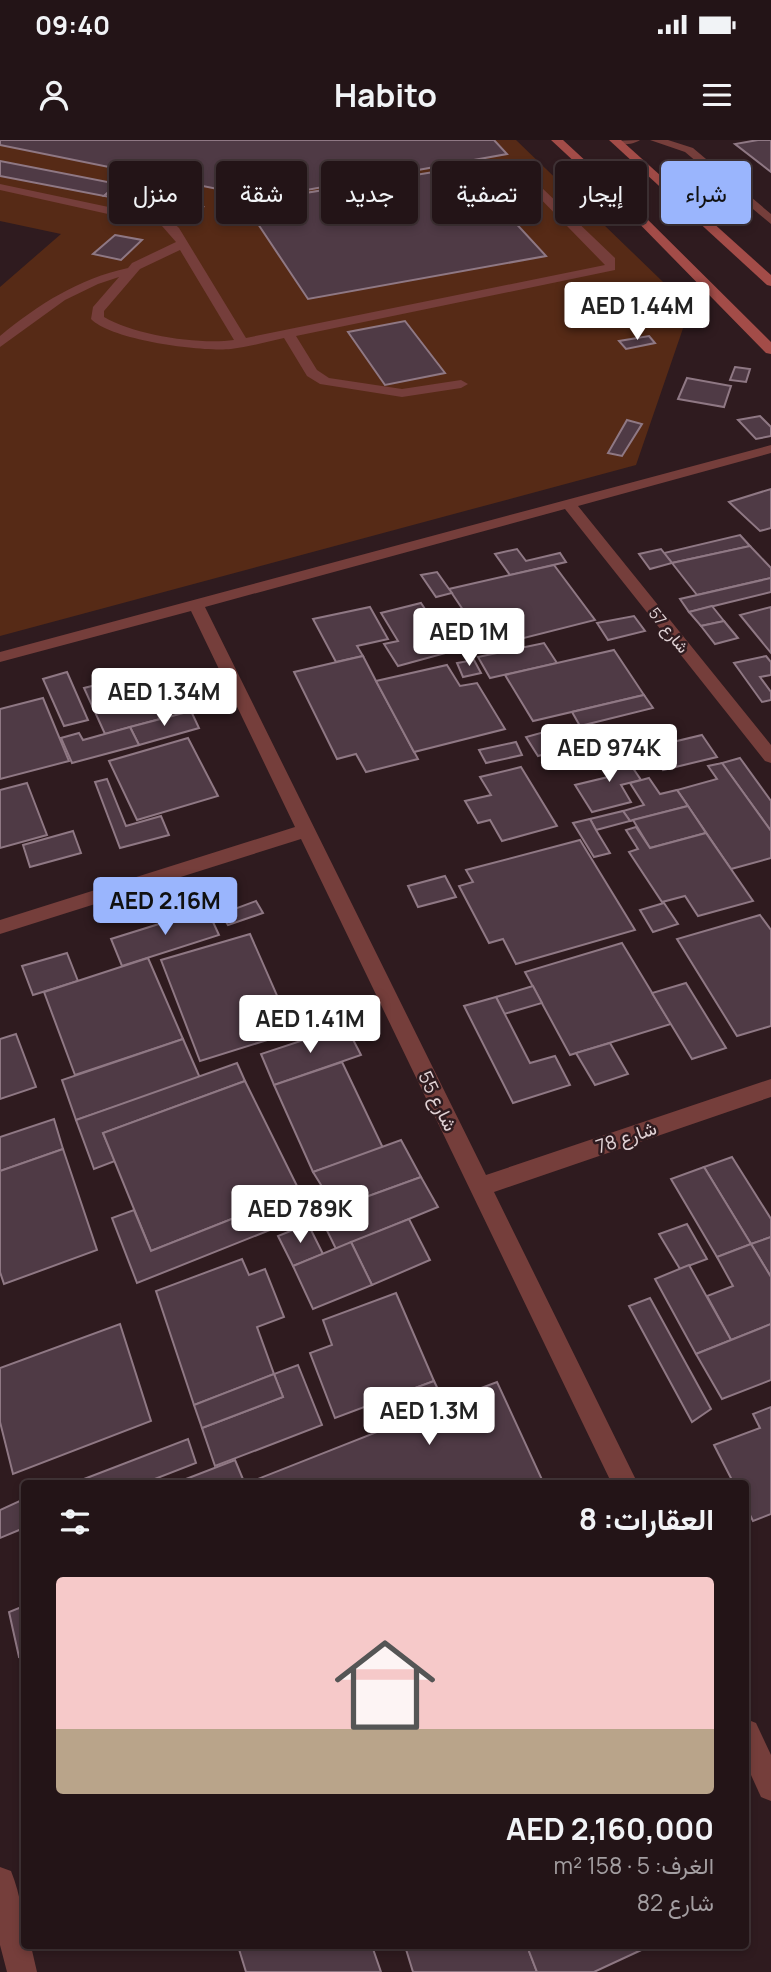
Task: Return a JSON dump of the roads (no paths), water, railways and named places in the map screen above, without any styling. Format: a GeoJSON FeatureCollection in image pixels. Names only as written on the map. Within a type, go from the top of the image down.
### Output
{"type":"FeatureCollection","features":[{"type":"Feature","properties":{"kind":"main road"},"geometry":{"type":"LineString","coordinates":[[557,140],[580,161]]}},
{"type":"Feature","properties":{"kind":"main road"},"geometry":{"type":"LineString","coordinates":[[616,141],[771,282]]}},
{"type":"Feature","properties":{"kind":"main road"},"geometry":{"type":"LineString","coordinates":[[646,224],[771,350]]}},
{"type":"Feature","properties":{"kind":"street"},"geometry":{"type":"LineString","coordinates":[[616,141],[634,140]]}},
{"type":"Feature","properties":{"kind":"street"},"geometry":{"type":"LineString","coordinates":[[656,140],[675,141],[689,150],[771,220]]}},
{"type":"Feature","properties":{"kind":"street"},"geometry":{"type":"LineString","coordinates":[[0,187],[155,219],[173,228],[243,343]]}},
{"type":"Feature","properties":{"kind":"street"},"geometry":{"type":"LineString","coordinates":[[541,193],[555,207]]}},
{"type":"Feature","properties":{"kind":"street"},"geometry":{"type":"LineString","coordinates":[[182,244],[150,257],[131,271],[95,314],[102,323],[203,345],[243,343],[611,267],[611,261],[572,224]]}},
{"type":"Feature","properties":{"kind":"street"},"geometry":{"type":"LineString","coordinates":[[0,343],[78,286],[131,271]]}},
{"type":"Feature","properties":{"kind":"street"},"geometry":{"type":"LineString","coordinates":[[288,334],[312,373],[325,381],[402,393],[461,384]]}},
{"type":"Feature","properties":{"kind":"street"},"geometry":{"type":"LineString","coordinates":[[0,657],[771,449]]}},
{"type":"Feature","properties":{"kind":"street","name":"شارع 57"},"geometry":{"type":"LineString","coordinates":[[568,503],[771,757]]}},
{"type":"Feature","properties":{"kind":"street","name":"شارع 55"},"geometry":{"type":"LineString","coordinates":[[196,605],[623,1480]]}},
{"type":"Feature","properties":{"kind":"street"},"geometry":{"type":"LineString","coordinates":[[0,927],[306,830]]}},
{"type":"Feature","properties":{"kind":"street","name":"شارع 78"},"geometry":{"type":"LineString","coordinates":[[480,1187],[771,1088]]}},
{"type":"Feature","properties":{"kind":"street"},"geometry":{"type":"LineString","coordinates":[[749,1739],[769,1776]]}},
{"type":"Feature","properties":{"kind":"street"},"geometry":{"type":"LineString","coordinates":[[0,1882],[22,1972]]}}]}
